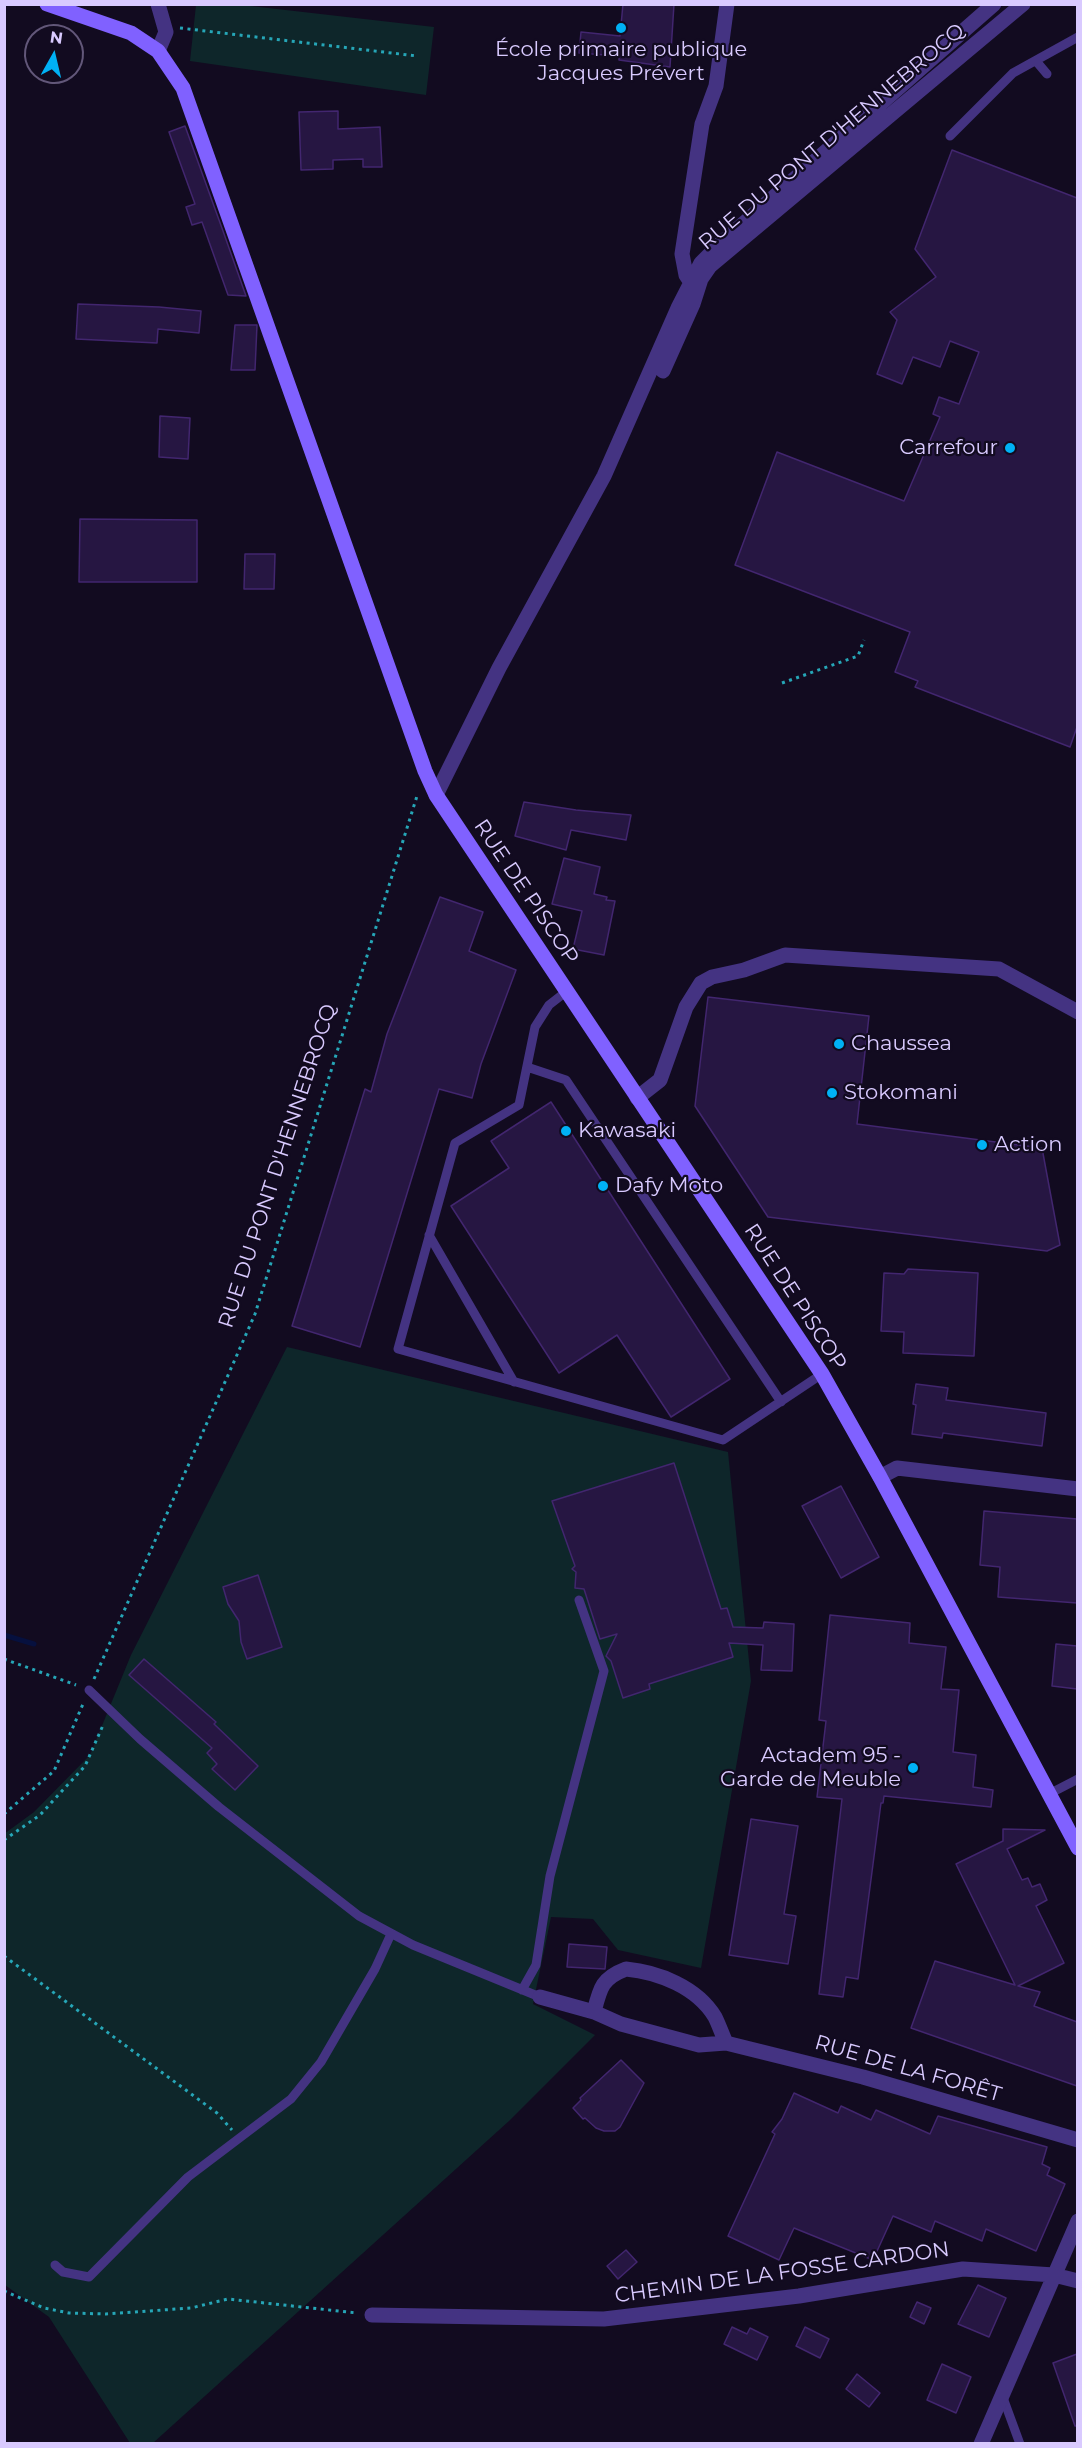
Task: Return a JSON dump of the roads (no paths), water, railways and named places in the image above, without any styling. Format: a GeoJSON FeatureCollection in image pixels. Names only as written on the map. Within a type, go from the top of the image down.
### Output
{"type":"FeatureCollection","features":[{"type":"Feature","properties":{"kind":"street"},"geometry":{"type":"LineString","coordinates":[[47,4],[131,33],[158,51],[166,37],[158,4]]}},
{"type":"Feature","properties":{"kind":"street"},"geometry":{"type":"LineString","coordinates":[[692,284],[686,275],[682,254],[702,124],[716,86],[727,4]]}},
{"type":"Feature","properties":{"kind":"street","name":"RUE DU PONT D'HENNEBROCQ"},"geometry":{"type":"LineString","coordinates":[[436,795],[499,668],[604,476],[678,308],[701,263],[994,4]]}},
{"type":"Feature","properties":{"kind":"street","name":"RUE DU PONT D'HENNEBROCQ"},"geometry":{"type":"LineString","coordinates":[[486,697],[505,673],[612,482],[693,304],[701,279],[710,266],[1023,4]]}},
{"type":"Feature","properties":{"kind":"street","name":"RUE DE PISCOP"},"geometry":{"type":"LineString","coordinates":[[158,51],[183,88],[425,771],[436,795],[822,1374],[880,1477],[1077,1848]]}},
{"type":"Feature","properties":{"kind":"street"},"geometry":{"type":"LineString","coordinates":[[637,1098],[660,1080],[686,1007],[701,983],[712,977],[744,970],[784,955],[999,969],[1077,1012]]}},
{"type":"Feature","properties":{"kind":"street"},"geometry":{"type":"LineString","coordinates":[[880,1477],[897,1468],[1077,1490]]}},
{"type":"Feature","properties":{"kind":"street"},"geometry":{"type":"LineString","coordinates":[[594,2012],[599,1993],[611,1975],[626,1969],[642,1971],[681,1985],[699,2000],[714,2015],[726,2043]]}},
{"type":"Feature","properties":{"kind":"street","name":"RUE DE LA FORÊT"},"geometry":{"type":"LineString","coordinates":[[540,1997],[594,2012],[621,2024],[699,2044],[726,2043],[863,2076],[1077,2140]]}},
{"type":"Feature","properties":{"kind":"street"},"geometry":{"type":"LineString","coordinates":[[981,2444],[1077,2221]]}},
{"type":"Feature","properties":{"kind":"street","name":"CHEMIN DE LA FOSSE CARDON"},"geometry":{"type":"LineString","coordinates":[[372,2314],[604,2319],[799,2296],[963,2269],[1054,2275],[1077,2282]]}},
{"type":"Feature","properties":{"kind":"lane"},"geometry":{"type":"LineString","coordinates":[[950,136],[1013,73],[1077,37]]}},
{"type":"Feature","properties":{"kind":"lane"},"geometry":{"type":"LineString","coordinates":[[1036,61],[1047,75]]}},
{"type":"Feature","properties":{"kind":"lane"},"geometry":{"type":"LineString","coordinates":[[567,992],[549,1005],[535,1027],[519,1105],[455,1143],[398,1349],[723,1440],[822,1374]]}},
{"type":"Feature","properties":{"kind":"lane"},"geometry":{"type":"LineString","coordinates":[[526,1067],[566,1080],[781,1402]]}},
{"type":"Feature","properties":{"kind":"lane"},"geometry":{"type":"LineString","coordinates":[[429,1235],[514,1382]]}},
{"type":"Feature","properties":{"kind":"lane"},"geometry":{"type":"LineString","coordinates":[[522,1990],[536,1965],[550,1876],[604,1671],[579,1600]]}},
{"type":"Feature","properties":{"kind":"lane"},"geometry":{"type":"LineString","coordinates":[[89,1690],[140,1739],[313,1882],[359,1916],[412,1945],[540,1997]]}},
{"type":"Feature","properties":{"kind":"lane"},"geometry":{"type":"LineString","coordinates":[[1049,1794],[1077,1779]]}},
{"type":"Feature","properties":{"kind":"lane"},"geometry":{"type":"LineString","coordinates":[[55,2265],[63,2272],[89,2277],[188,2177],[291,2099],[321,2062],[375,1969],[391,1934]]}},
{"type":"Feature","properties":{"kind":"lane"},"geometry":{"type":"LineString","coordinates":[[1002,2395],[1020,2444]]}},
{"type":"Feature","properties":{"kind":"waterway"},"geometry":{"type":"LineString","coordinates":[[4,1635],[34,1644]]}},
{"type":"Feature","properties":{"kind":"place","name":"École primaire publique Jacques Prévert"},"geometry":{"type":"Point","coordinates":[621,28]}},
{"type":"Feature","properties":{"kind":"place","name":"Carrefour"},"geometry":{"type":"Point","coordinates":[1010,448]}},
{"type":"Feature","properties":{"kind":"place","name":"Chaussea"},"geometry":{"type":"Point","coordinates":[839,1044]}},
{"type":"Feature","properties":{"kind":"place","name":"Stokomani"},"geometry":{"type":"Point","coordinates":[832,1093]}},
{"type":"Feature","properties":{"kind":"place","name":"Kawasaki"},"geometry":{"type":"Point","coordinates":[566,1131]}},
{"type":"Feature","properties":{"kind":"place","name":"Action"},"geometry":{"type":"Point","coordinates":[982,1145]}},
{"type":"Feature","properties":{"kind":"place","name":"Dafy Moto"},"geometry":{"type":"Point","coordinates":[603,1186]}},
{"type":"Feature","properties":{"kind":"place","name":"Actadem 95 - Garde de Meuble"},"geometry":{"type":"Point","coordinates":[913,1768]}}]}
